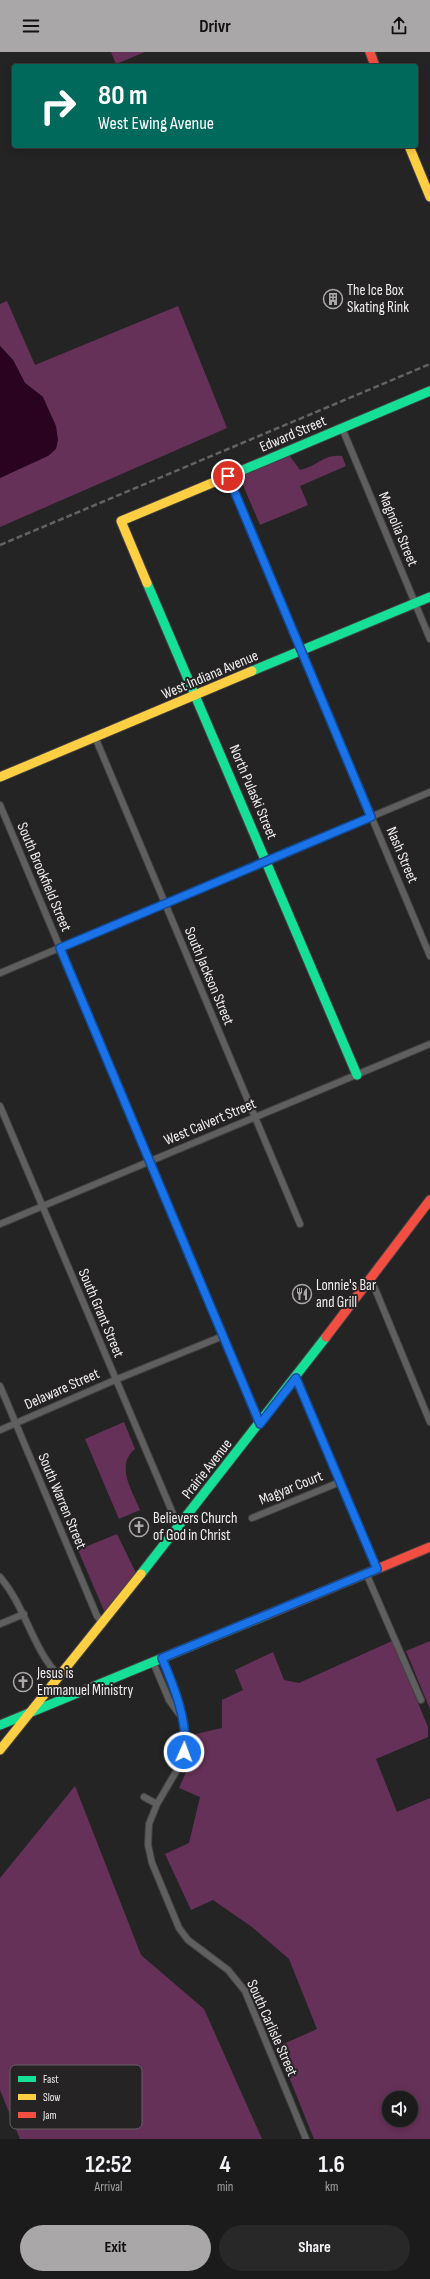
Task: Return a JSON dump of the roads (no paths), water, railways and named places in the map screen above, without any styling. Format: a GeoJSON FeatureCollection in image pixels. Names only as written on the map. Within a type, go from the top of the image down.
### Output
{"type":"FeatureCollection","features":[{"type":"Feature","properties":{"kind":"street"},"geometry":{"type":"LineString","coordinates":[[370,52],[374,64]]}},
{"type":"Feature","properties":{"kind":"street"},"geometry":{"type":"LineString","coordinates":[[410,148],[430,197]]}},
{"type":"Feature","properties":{"kind":"street","name":"Edward Street"},"geometry":{"type":"LineString","coordinates":[[122,521],[430,391]]}},
{"type":"Feature","properties":{"kind":"street","name":"Magnolia Street"},"geometry":{"type":"LineString","coordinates":[[342,428],[430,639]]}},
{"type":"Feature","properties":{"kind":"street","name":"Nash Street"},"geometry":{"type":"LineString","coordinates":[[228,476],[430,956]]}},
{"type":"Feature","properties":{"kind":"street","name":"North Pulaski Street"},"geometry":{"type":"LineString","coordinates":[[122,521],[357,1075]]}},
{"type":"Feature","properties":{"kind":"street","name":"West Indiana Avenue"},"geometry":{"type":"LineString","coordinates":[[0,777],[197,696],[430,597]]}},
{"type":"Feature","properties":{"kind":"street","name":"South Jackson Street"},"geometry":{"type":"LineString","coordinates":[[95,737],[300,1224]]}},
{"type":"Feature","properties":{"kind":"street"},"geometry":{"type":"LineString","coordinates":[[0,973],[430,792]]}},
{"type":"Feature","properties":{"kind":"street","name":"South Brookfield Street"},"geometry":{"type":"LineString","coordinates":[[0,804],[260,1424]]}},
{"type":"Feature","properties":{"kind":"street","name":"West Calvert Street"},"geometry":{"type":"LineString","coordinates":[[0,1224],[430,1044]]}},
{"type":"Feature","properties":{"kind":"street","name":"South Grant Street"},"geometry":{"type":"LineString","coordinates":[[0,1106],[179,1528]]}},
{"type":"Feature","properties":{"kind":"street","name":"Prairie Avenue"},"geometry":{"type":"LineString","coordinates":[[0,1750],[179,1528],[296,1378],[430,1200]]}},
{"type":"Feature","properties":{"kind":"street"},"geometry":{"type":"LineString","coordinates":[[371,1279],[430,1422]]}},
{"type":"Feature","properties":{"kind":"street","name":"Delaware Street"},"geometry":{"type":"LineString","coordinates":[[0,1430],[115,1380],[223,1336]]}},
{"type":"Feature","properties":{"kind":"street"},"geometry":{"type":"LineString","coordinates":[[296,1378],[377,1569]]}},
{"type":"Feature","properties":{"kind":"street","name":"South Warren Street"},"geometry":{"type":"LineString","coordinates":[[0,1386],[97,1616],[103,1624]]}},
{"type":"Feature","properties":{"kind":"street","name":"Magyar Court"},"geometry":{"type":"LineString","coordinates":[[252,1518],[340,1482]]}},
{"type":"Feature","properties":{"kind":"street"},"geometry":{"type":"LineString","coordinates":[[0,1725],[430,1547]]}},
{"type":"Feature","properties":{"kind":"street"},"geometry":{"type":"LineString","coordinates":[[366,1573],[421,1700]]}},
{"type":"Feature","properties":{"kind":"street"},"geometry":{"type":"LineString","coordinates":[[0,1577],[24,1614],[47,1665],[60,1677]]}},
{"type":"Feature","properties":{"kind":"street"},"geometry":{"type":"LineString","coordinates":[[0,1624],[24,1614]]}},
{"type":"Feature","properties":{"kind":"street","name":"South Carlisle Street"},"geometry":{"type":"LineString","coordinates":[[162,1658],[177,1695],[180,1715],[185,1728],[184,1752],[180,1765],[158,1804],[149,1824],[149,1850],[152,1863],[179,1928],[188,1940],[228,1970],[245,1991],[306,2139]]}},
{"type":"Feature","properties":{"kind":"street"},"geometry":{"type":"LineString","coordinates":[[153,1662],[169,1700],[180,1715]]}},
{"type":"Feature","properties":{"kind":"street"},"geometry":{"type":"LineString","coordinates":[[144,1797],[158,1804]]}},
{"type":"Feature","properties":{"kind":"railway"},"geometry":{"type":"LineString","coordinates":[[0,545],[430,364]]}},
{"type":"Feature","properties":{"kind":"place","name":"The Ice Box Skating Rink"},"geometry":{"type":"Point","coordinates":[333,299]}},
{"type":"Feature","properties":{"kind":"place","name":"Lonnie's Bar and Grill"},"geometry":{"type":"Point","coordinates":[302,1294]}},
{"type":"Feature","properties":{"kind":"place","name":"Believers Church of God in Christ"},"geometry":{"type":"Point","coordinates":[139,1527]}},
{"type":"Feature","properties":{"kind":"place","name":"Jesus is Emmanuel Ministry"},"geometry":{"type":"Point","coordinates":[23,1682]}}]}
